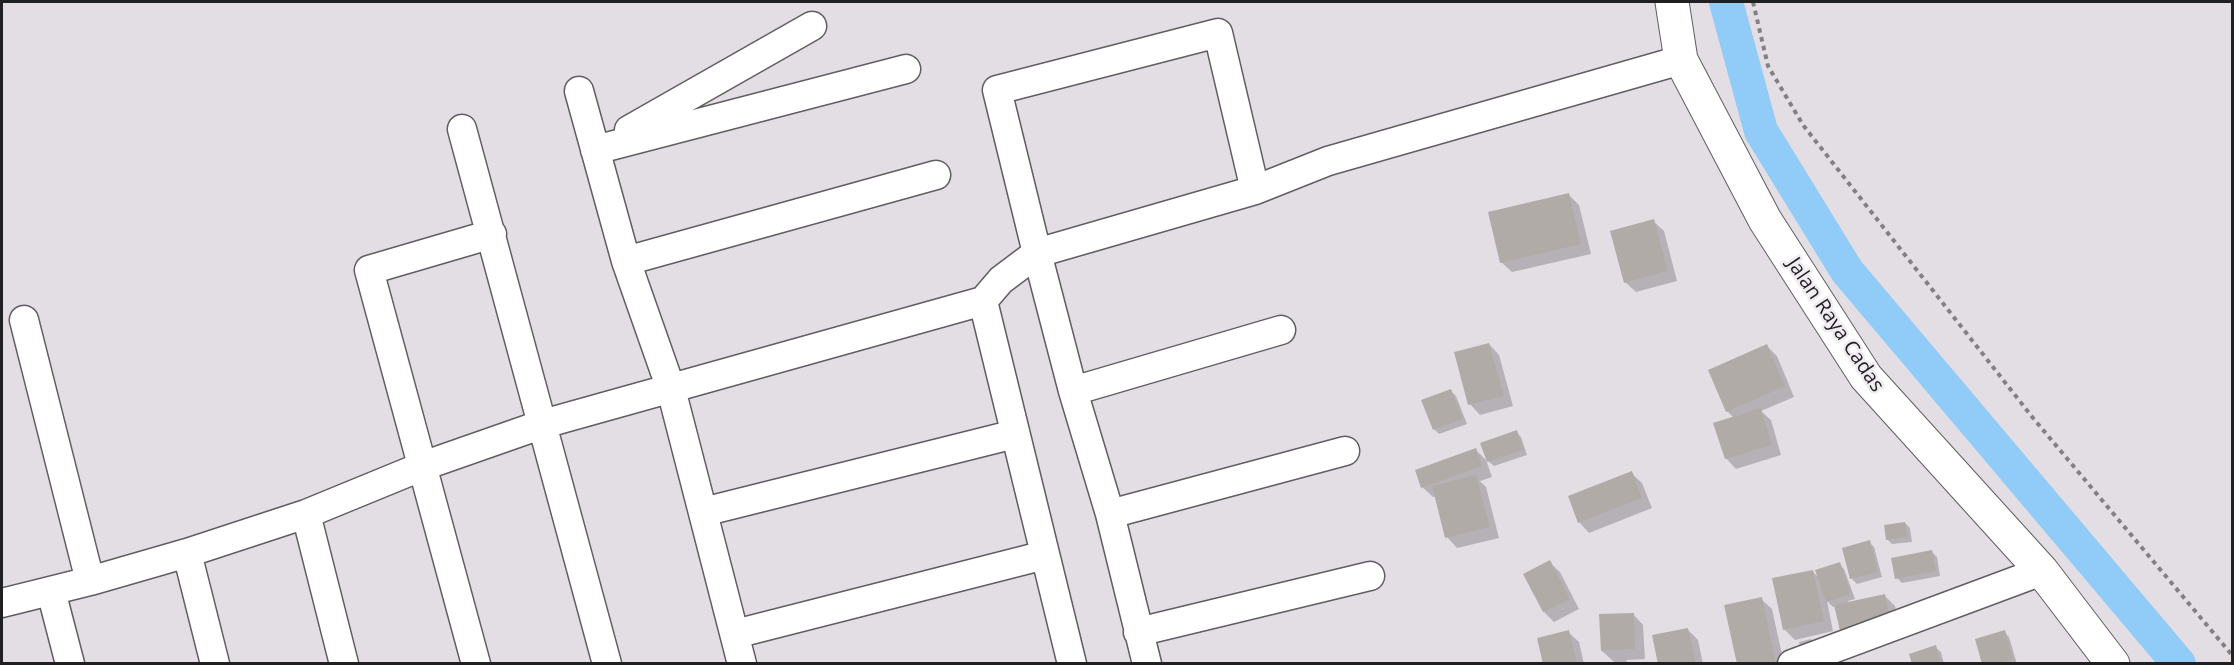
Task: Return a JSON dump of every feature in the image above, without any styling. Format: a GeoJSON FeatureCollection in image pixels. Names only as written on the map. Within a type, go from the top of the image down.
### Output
{"type":"FeatureCollection","features":[{"type":"Feature","properties":{"kind":"street","name":"Jalan Raya Cadas"},"geometry":{"type":"LineString","coordinates":[[1672,2],[1681,60],[1765,220],[1866,377],[2042,571],[2113,663]]}},
{"type":"Feature","properties":{"kind":"street"},"geometry":{"type":"LineString","coordinates":[[595,150],[812,26]]}},
{"type":"Feature","properties":{"kind":"street"},"geometry":{"type":"LineString","coordinates":[[1146,663],[1110,513],[1073,391],[997,90],[1218,33],[1255,190]]}},
{"type":"Feature","properties":{"kind":"street"},"geometry":{"type":"LineString","coordinates":[[2,603],[187,553],[306,514],[423,466],[543,424],[983,301],[1001,280],[1037,253],[1255,190],[1328,162],[1681,60]]}},
{"type":"Feature","properties":{"kind":"street"},"geometry":{"type":"LineString","coordinates":[[595,150],[906,69]]}},
{"type":"Feature","properties":{"kind":"street"},"geometry":{"type":"LineString","coordinates":[[579,91],[626,261],[670,389],[742,663]]}},
{"type":"Feature","properties":{"kind":"street"},"geometry":{"type":"LineString","coordinates":[[462,129],[607,663]]}},
{"type":"Feature","properties":{"kind":"street"},"geometry":{"type":"LineString","coordinates":[[626,261],[936,175]]}},
{"type":"Feature","properties":{"kind":"street"},"geometry":{"type":"LineString","coordinates":[[476,663],[369,270],[492,234]]}},
{"type":"Feature","properties":{"kind":"street"},"geometry":{"type":"LineString","coordinates":[[983,301],[1072,663]]}},
{"type":"Feature","properties":{"kind":"street"},"geometry":{"type":"LineString","coordinates":[[24,320],[90,581]]}},
{"type":"Feature","properties":{"kind":"street"},"geometry":{"type":"LineString","coordinates":[[1073,391],[1281,330]]}},
{"type":"Feature","properties":{"kind":"street"},"geometry":{"type":"LineString","coordinates":[[703,512],[1015,434]]}},
{"type":"Feature","properties":{"kind":"street"},"geometry":{"type":"LineString","coordinates":[[1110,513],[1345,451]]}},
{"type":"Feature","properties":{"kind":"street"},"geometry":{"type":"LineString","coordinates":[[306,514],[344,663]]}},
{"type":"Feature","properties":{"kind":"street"},"geometry":{"type":"LineString","coordinates":[[187,553],[214,663]]}},
{"type":"Feature","properties":{"kind":"street"},"geometry":{"type":"LineString","coordinates":[[735,634],[1045,555]]}},
{"type":"Feature","properties":{"kind":"street"},"geometry":{"type":"LineString","coordinates":[[1792,663],[2042,571]]}},
{"type":"Feature","properties":{"kind":"street"},"geometry":{"type":"LineString","coordinates":[[1138,632],[1370,576]]}},
{"type":"Feature","properties":{"kind":"street"},"geometry":{"type":"LineString","coordinates":[[51,591],[70,663]]}},
{"type":"Feature","properties":{"kind":"path"},"geometry":{"type":"LineString","coordinates":[[1753,2],[1768,66],[1803,125],[2033,418],[2232,655]]}},
{"type":"Feature","properties":{"kind":"building"},"geometry":{"type":"Polygon","coordinates":[[[1569,193],[1581,244],[1500,263],[1488,212],[1569,193]]]}},
{"type":"Feature","properties":{"kind":"building"},"geometry":{"type":"Polygon","coordinates":[[[1654,219],[1668,271],[1624,283],[1610,231],[1654,219]]]}},
{"type":"Feature","properties":{"kind":"building"},"geometry":{"type":"Polygon","coordinates":[[[1489,343],[1504,396],[1468,405],[1454,352],[1489,343]]]}},
{"type":"Feature","properties":{"kind":"building"},"geometry":{"type":"Polygon","coordinates":[[[1767,344],[1785,386],[1726,412],[1708,370],[1767,344]]]}},
{"type":"Feature","properties":{"kind":"building"},"geometry":{"type":"Polygon","coordinates":[[[1451,389],[1463,419],[1433,430],[1421,400],[1451,389]]]}},
{"type":"Feature","properties":{"kind":"building"},"geometry":{"type":"Polygon","coordinates":[[[1761,408],[1772,445],[1725,459],[1713,423],[1761,408]]]}},
{"type":"Feature","properties":{"kind":"building"},"geometry":{"type":"Polygon","coordinates":[[[1517,430],[1523,450],[1487,462],[1480,443],[1517,430]]]}},
{"type":"Feature","properties":{"kind":"building"},"geometry":{"type":"Polygon","coordinates":[[[1476,448],[1482,466],[1421,488],[1415,470],[1476,448]]]}},
{"type":"Feature","properties":{"kind":"building"},"geometry":{"type":"Polygon","coordinates":[[[1632,471],[1642,498],[1578,523],[1568,496],[1632,471]]]}},
{"type":"Feature","properties":{"kind":"building"},"geometry":{"type":"Polygon","coordinates":[[[1476,475],[1490,527],[1445,538],[1432,486],[1476,475]]]}},
{"type":"Feature","properties":{"kind":"building"},"geometry":{"type":"Polygon","coordinates":[[[1905,522],[1908,537],[1886,540],[1884,525],[1905,522]]]}},
{"type":"Feature","properties":{"kind":"building"},"geometry":{"type":"Polygon","coordinates":[[[1870,540],[1878,572],[1850,579],[1842,548],[1870,540]]]}},
{"type":"Feature","properties":{"kind":"building"},"geometry":{"type":"Polygon","coordinates":[[[1932,550],[1936,571],[1895,579],[1891,558],[1932,550]]]}},
{"type":"Feature","properties":{"kind":"building"},"geometry":{"type":"Polygon","coordinates":[[[1550,560],[1570,599],[1543,612],[1523,574],[1550,560]]]}},
{"type":"Feature","properties":{"kind":"building"},"geometry":{"type":"Polygon","coordinates":[[[1840,562],[1851,594],[1826,602],[1815,570],[1840,562]]]}},
{"type":"Feature","properties":{"kind":"building"},"geometry":{"type":"Polygon","coordinates":[[[1813,570],[1824,621],[1783,630],[1772,578],[1813,570]]]}},
{"type":"Feature","properties":{"kind":"building"},"geometry":{"type":"Polygon","coordinates":[[[1885,594],[1891,624],[1841,635],[1834,605],[1885,594]]]}},
{"type":"Feature","properties":{"kind":"building"},"geometry":{"type":"Polygon","coordinates":[[[1762,597],[1776,664],[1737,664],[1724,605],[1762,597]]]}},
{"type":"Feature","properties":{"kind":"building"},"geometry":{"type":"Polygon","coordinates":[[[1634,613],[1635,649],[1601,651],[1599,614],[1634,613]]]}},
{"type":"Feature","properties":{"kind":"building"},"geometry":{"type":"Polygon","coordinates":[[[1688,628],[1696,664],[1658,664],[1652,635],[1688,628]]]}},
{"type":"Feature","properties":{"kind":"building"},"geometry":{"type":"Polygon","coordinates":[[[1569,630],[1577,664],[1543,664],[1537,638],[1569,630]]]}},
{"type":"Feature","properties":{"kind":"building"},"geometry":{"type":"Polygon","coordinates":[[[2005,630],[2013,659],[1997,664],[1982,664],[1975,639],[2005,630]]]}},
{"type":"Feature","properties":{"kind":"building"},"geometry":{"type":"Polygon","coordinates":[[[1936,645],[1941,664],[1912,664],[1909,654],[1936,645]]]}},
{"type":"Feature","properties":{"kind":"waterway"},"geometry":{"type":"LineString","coordinates":[[1726,2],[1761,131],[1847,271],[2179,664]]}}]}
